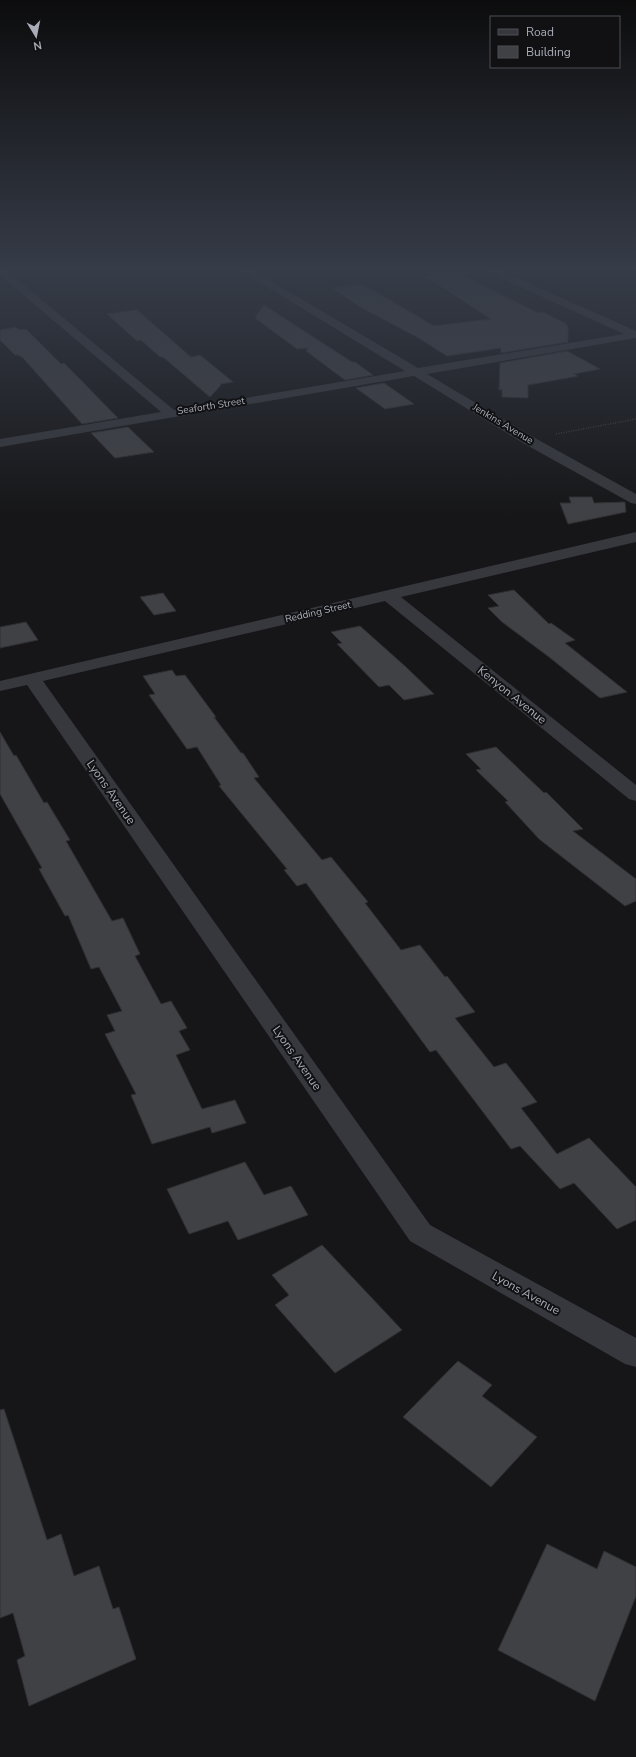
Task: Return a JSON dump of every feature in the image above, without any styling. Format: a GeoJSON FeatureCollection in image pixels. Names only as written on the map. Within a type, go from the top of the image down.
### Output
{"type":"FeatureCollection","features":[{"type":"Feature","properties":{"kind":"street"},"geometry":{"type":"LineString","coordinates":[[99,353],[170,413]]}},
{"type":"Feature","properties":{"kind":"street","name":"Jenkins Avenue"},"geometry":{"type":"LineString","coordinates":[[385,353],[528,440],[636,500]]}},
{"type":"Feature","properties":{"kind":"street","name":"Seaforth Street"},"geometry":{"type":"LineString","coordinates":[[0,443],[529,353]]}},
{"type":"Feature","properties":{"kind":"street","name":"Redding Street"},"geometry":{"type":"LineString","coordinates":[[0,686],[636,537]]}},
{"type":"Feature","properties":{"kind":"street","name":"Kenyon Avenue"},"geometry":{"type":"LineString","coordinates":[[388,595],[636,795]]}},
{"type":"Feature","properties":{"kind":"street","name":"Lyons Avenue"},"geometry":{"type":"LineString","coordinates":[[32,679],[420,1233],[636,1354]]}},
{"type":"Feature","properties":{"kind":"path"},"geometry":{"type":"LineString","coordinates":[[528,440],[636,419]]}},
{"type":"Feature","properties":{"kind":"building"},"geometry":{"type":"Polygon","coordinates":[[[13,353],[50,353],[61,364],[64,363],[118,418],[82,424],[23,358],[13,353]]]}},
{"type":"Feature","properties":{"kind":"building"},"geometry":{"type":"Polygon","coordinates":[[[156,353],[186,353],[191,357],[200,355],[233,382],[220,384],[221,385],[210,397],[163,357],[160,357],[156,353]]]}},
{"type":"Feature","properties":{"kind":"building"},"geometry":{"type":"Polygon","coordinates":[[[309,353],[338,353],[352,362],[355,362],[373,375],[345,380],[309,353]]]}},
{"type":"Feature","properties":{"kind":"building"},"geometry":{"type":"Polygon","coordinates":[[[442,353],[467,353],[447,356],[442,353]]]}},
{"type":"Feature","properties":{"kind":"building"},"geometry":{"type":"Polygon","coordinates":[[[556,353],[571,353],[600,369],[574,374],[578,376],[528,385],[528,398],[502,397],[502,389],[499,390],[500,363],[556,353]]]}},
{"type":"Feature","properties":{"kind":"building"},"geometry":{"type":"Polygon","coordinates":[[[384,383],[414,404],[385,409],[356,388],[384,383]]]}},
{"type":"Feature","properties":{"kind":"building"},"geometry":{"type":"Polygon","coordinates":[[[128,427],[154,452],[115,458],[91,433],[128,427]]]}},
{"type":"Feature","properties":{"kind":"building"},"geometry":{"type":"Polygon","coordinates":[[[569,497],[592,497],[594,503],[625,502],[626,512],[568,524],[560,503],[571,503],[569,497]]]}},
{"type":"Feature","properties":{"kind":"building"},"geometry":{"type":"Polygon","coordinates":[[[514,590],[549,624],[551,623],[575,640],[565,643],[627,692],[600,698],[502,622],[488,608],[499,606],[488,595],[514,590]]]}},
{"type":"Feature","properties":{"kind":"building"},"geometry":{"type":"Polygon","coordinates":[[[163,593],[176,611],[154,615],[140,597],[163,593]]]}},
{"type":"Feature","properties":{"kind":"building"},"geometry":{"type":"Polygon","coordinates":[[[26,622],[38,640],[0,648],[0,627],[26,622]]]}},
{"type":"Feature","properties":{"kind":"building"},"geometry":{"type":"Polygon","coordinates":[[[360,626],[434,694],[404,700],[389,685],[379,687],[337,644],[342,643],[331,632],[360,626]]]}},
{"type":"Feature","properties":{"kind":"building"},"geometry":{"type":"Polygon","coordinates":[[[172,670],[176,676],[185,675],[259,777],[254,778],[322,860],[331,857],[368,902],[365,903],[401,950],[420,945],[445,977],[447,976],[475,1012],[455,1018],[494,1067],[506,1063],[537,1102],[521,1108],[557,1154],[589,1138],[636,1187],[636,1220],[617,1229],[574,1183],[560,1189],[520,1146],[511,1149],[436,1050],[430,1052],[306,883],[297,886],[284,870],[287,869],[219,786],[221,785],[197,747],[187,749],[149,695],[155,694],[143,676],[172,670]]]}},
{"type":"Feature","properties":{"kind":"building"},"geometry":{"type":"Polygon","coordinates":[[[0,732],[14,756],[16,755],[44,803],[47,802],[70,840],[66,841],[112,921],[123,918],[140,954],[135,956],[161,1004],[171,1001],[187,1028],[179,1031],[190,1050],[176,1055],[202,1109],[235,1100],[246,1123],[212,1133],[210,1127],[152,1144],[131,1095],[136,1094],[105,1034],[115,1031],[107,1015],[122,1011],[99,967],[91,969],[68,915],[65,916],[39,869],[42,868],[0,794],[0,732]]]}},
{"type":"Feature","properties":{"kind":"building"},"geometry":{"type":"Polygon","coordinates":[[[496,747],[544,793],[546,792],[583,829],[573,831],[636,879],[636,901],[625,906],[539,839],[505,802],[508,801],[476,770],[481,769],[466,754],[496,747]]]}},
{"type":"Feature","properties":{"kind":"building"},"geometry":{"type":"Polygon","coordinates":[[[245,1162],[264,1195],[291,1186],[308,1215],[238,1240],[228,1221],[189,1234],[167,1189],[245,1162]]]}},
{"type":"Feature","properties":{"kind":"building"},"geometry":{"type":"Polygon","coordinates":[[[322,1245],[402,1330],[335,1373],[275,1305],[289,1295],[272,1275],[322,1245]]]}},
{"type":"Feature","properties":{"kind":"building"},"geometry":{"type":"Polygon","coordinates":[[[458,1361],[492,1385],[482,1396],[537,1437],[491,1487],[403,1417],[458,1361]]]}},
{"type":"Feature","properties":{"kind":"building"},"geometry":{"type":"Polygon","coordinates":[[[4,1409],[47,1540],[61,1534],[74,1576],[99,1566],[113,1609],[119,1607],[136,1659],[29,1706],[17,1660],[25,1656],[13,1613],[0,1618],[0,1410],[4,1409]]]}},
{"type":"Feature","properties":{"kind":"building"},"geometry":{"type":"Polygon","coordinates":[[[547,1544],[597,1569],[604,1551],[636,1567],[636,1596],[595,1701],[498,1650],[547,1544]]]}}]}
